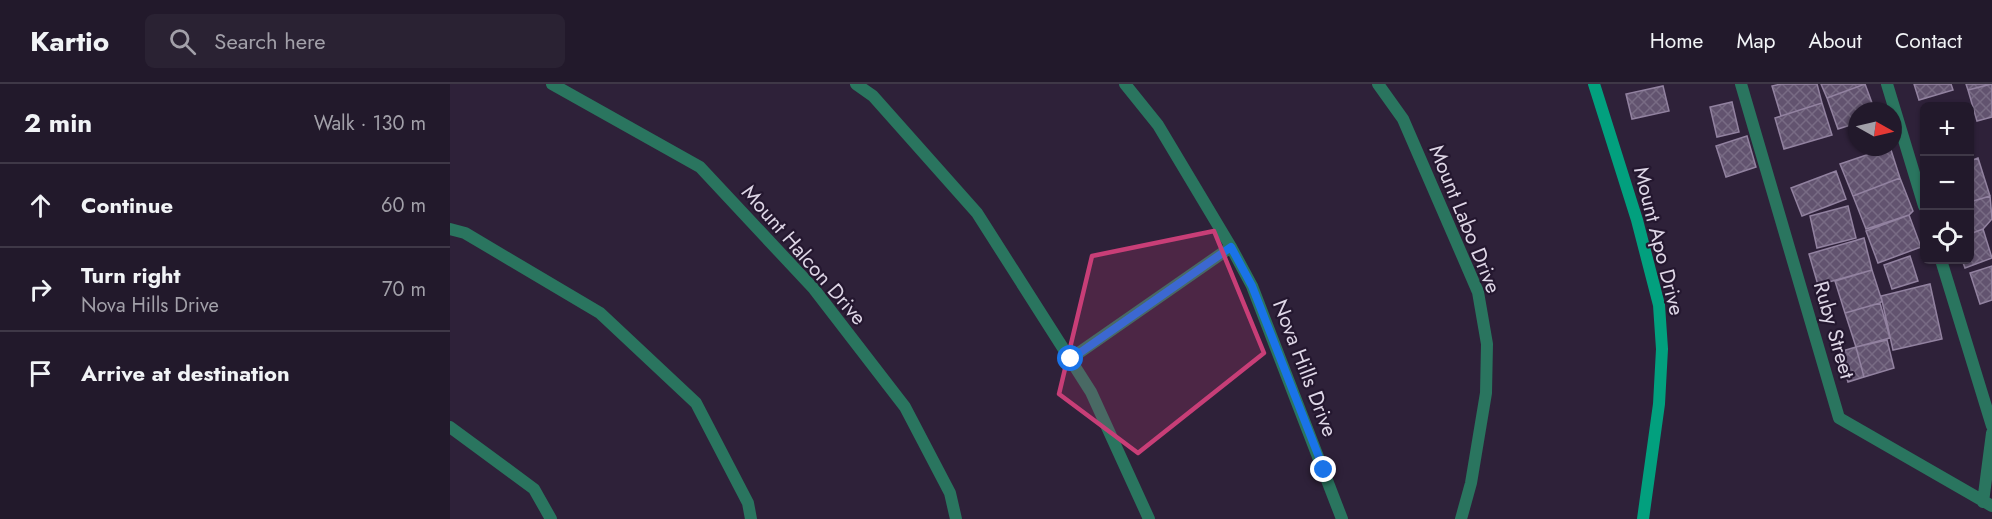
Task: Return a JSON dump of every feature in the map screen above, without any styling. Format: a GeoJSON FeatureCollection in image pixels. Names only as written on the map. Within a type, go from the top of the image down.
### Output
{"type":"FeatureCollection","features":[{"type":"Feature","properties":{"kind":"street","name":"Mount Halcon Drive"},"geometry":{"type":"LineString","coordinates":[[552,84],[700,167],[814,289],[905,407],[950,493],[956,519]]}},
{"type":"Feature","properties":{"kind":"street"},"geometry":{"type":"LineString","coordinates":[[856,84],[873,96],[977,213],[1091,392],[1149,519]]}},
{"type":"Feature","properties":{"kind":"street","name":"Nova Hills Drive"},"geometry":{"type":"LineString","coordinates":[[1125,84],[1158,125],[1252,286],[1342,519]]}},
{"type":"Feature","properties":{"kind":"street","name":"Mount Labo Drive"},"geometry":{"type":"LineString","coordinates":[[1378,84],[1403,119],[1478,292],[1487,344],[1485,393],[1471,483],[1461,519]]}},
{"type":"Feature","properties":{"kind":"street","name":"Mount Apo Drive"},"geometry":{"type":"LineString","coordinates":[[1594,84],[1637,220],[1659,305],[1662,349],[1659,404],[1643,519]]}},
{"type":"Feature","properties":{"kind":"street","name":"Ruby Street"},"geometry":{"type":"LineString","coordinates":[[1742,84],[1839,418],[1988,504]]}},
{"type":"Feature","properties":{"kind":"street"},"geometry":{"type":"LineString","coordinates":[[1887,84],[1920,193]]}},
{"type":"Feature","properties":{"kind":"street"},"geometry":{"type":"LineString","coordinates":[[450,229],[465,233],[600,313],[696,403],[748,503],[751,519]]}},
{"type":"Feature","properties":{"kind":"street"},"geometry":{"type":"LineString","coordinates":[[1071,359],[1231,247]]}},
{"type":"Feature","properties":{"kind":"street"},"geometry":{"type":"LineString","coordinates":[[1942,264],[1992,426]]}},
{"type":"Feature","properties":{"kind":"street"},"geometry":{"type":"LineString","coordinates":[[450,427],[534,489],[551,519]]}},
{"type":"Feature","properties":{"kind":"street"},"geometry":{"type":"LineString","coordinates":[[1988,504],[1992,433]]}},
{"type":"Feature","properties":{"kind":"highlighted area"},"geometry":{"type":"Polygon","coordinates":[[[1214,231],[1264,353],[1138,453],[1059,394],[1092,256],[1214,231]]]}},
{"type":"Feature","properties":{"kind":"building"},"geometry":{"type":"Polygon","coordinates":[[[1817,84],[1822,103],[1781,116],[1772,86],[1817,84]]]}},
{"type":"Feature","properties":{"kind":"building"},"geometry":{"type":"Polygon","coordinates":[[[1821,84],[1865,84],[1827,98],[1821,84]]]}},
{"type":"Feature","properties":{"kind":"building"},"geometry":{"type":"Polygon","coordinates":[[[1865,84],[1872,102],[1848,102],[1848,126],[1838,129],[1827,98],[1865,84]]]}},
{"type":"Feature","properties":{"kind":"building"},"geometry":{"type":"Polygon","coordinates":[[[1914,84],[1951,84],[1953,90],[1919,100],[1914,84]]]}},
{"type":"Feature","properties":{"kind":"building"},"geometry":{"type":"Polygon","coordinates":[[[1966,84],[1991,84],[1968,90],[1966,84]]]}},
{"type":"Feature","properties":{"kind":"building"},"geometry":{"type":"Polygon","coordinates":[[[1992,84],[1992,117],[1977,121],[1974,102],[1971,102],[1968,90],[1992,84]]]}},
{"type":"Feature","properties":{"kind":"building"},"geometry":{"type":"Polygon","coordinates":[[[1663,86],[1669,111],[1632,119],[1626,94],[1663,86]]]}},
{"type":"Feature","properties":{"kind":"building"},"geometry":{"type":"Polygon","coordinates":[[[1732,102],[1739,132],[1717,137],[1710,107],[1732,102]]]}},
{"type":"Feature","properties":{"kind":"building"},"geometry":{"type":"Polygon","coordinates":[[[1822,103],[1832,135],[1784,149],[1775,118],[1822,103]]]}},
{"type":"Feature","properties":{"kind":"building"},"geometry":{"type":"Polygon","coordinates":[[[1747,136],[1756,167],[1726,177],[1716,146],[1747,136]]]}},
{"type":"Feature","properties":{"kind":"building"},"geometry":{"type":"Polygon","coordinates":[[[1864,156],[1893,156],[1900,178],[1853,196],[1840,164],[1864,156]]]}},
{"type":"Feature","properties":{"kind":"building"},"geometry":{"type":"Polygon","coordinates":[[[1978,158],[1990,196],[1974,201],[1974,160],[1978,158]]]}},
{"type":"Feature","properties":{"kind":"building"},"geometry":{"type":"Polygon","coordinates":[[[1836,171],[1846,199],[1802,216],[1791,188],[1836,171]]]}},
{"type":"Feature","properties":{"kind":"building"},"geometry":{"type":"Polygon","coordinates":[[[1900,178],[1913,211],[1909,215],[1866,229],[1853,196],[1900,178]]]}},
{"type":"Feature","properties":{"kind":"building"},"geometry":{"type":"Polygon","coordinates":[[[1990,196],[1992,219],[1983,229],[1974,232],[1974,210],[1974,201],[1990,196]]]}},
{"type":"Feature","properties":{"kind":"building"},"geometry":{"type":"Polygon","coordinates":[[[1848,206],[1856,238],[1817,248],[1810,216],[1848,206]]]}},
{"type":"Feature","properties":{"kind":"building"},"geometry":{"type":"Polygon","coordinates":[[[1909,215],[1920,247],[1878,263],[1866,231],[1909,215]]]}},
{"type":"Feature","properties":{"kind":"building"},"geometry":{"type":"Polygon","coordinates":[[[1983,229],[1992,258],[1965,268],[1964,264],[1974,264],[1974,232],[1983,229]]]}},
{"type":"Feature","properties":{"kind":"building"},"geometry":{"type":"Polygon","coordinates":[[[1864,238],[1872,270],[1818,285],[1809,254],[1864,238]]]}},
{"type":"Feature","properties":{"kind":"building"},"geometry":{"type":"Polygon","coordinates":[[[1910,256],[1918,281],[1892,289],[1884,265],[1910,256]]]}},
{"type":"Feature","properties":{"kind":"building"},"geometry":{"type":"Polygon","coordinates":[[[1992,266],[1992,300],[1980,304],[1970,273],[1992,266]]]}},
{"type":"Feature","properties":{"kind":"building"},"geometry":{"type":"Polygon","coordinates":[[[1872,270],[1882,301],[1845,313],[1835,281],[1872,270]]]}},
{"type":"Feature","properties":{"kind":"building"},"geometry":{"type":"Polygon","coordinates":[[[1930,284],[1942,339],[1893,350],[1881,296],[1930,284]]]}},
{"type":"Feature","properties":{"kind":"building"},"geometry":{"type":"Polygon","coordinates":[[[1880,303],[1890,338],[1856,347],[1845,313],[1880,303]]]}},
{"type":"Feature","properties":{"kind":"building"},"geometry":{"type":"Polygon","coordinates":[[[1887,340],[1894,368],[1864,377],[1856,347],[1887,340]]]}},
{"type":"Feature","properties":{"kind":"building"},"geometry":{"type":"Polygon","coordinates":[[[1856,347],[1864,377],[1848,382],[1839,352],[1856,347]]]}},
{"type":"Feature","properties":{"kind":"route"},"geometry":{"type":"LineString","coordinates":[[1071,359],[1231,247],[1252,286],[1324,470]]}}]}
